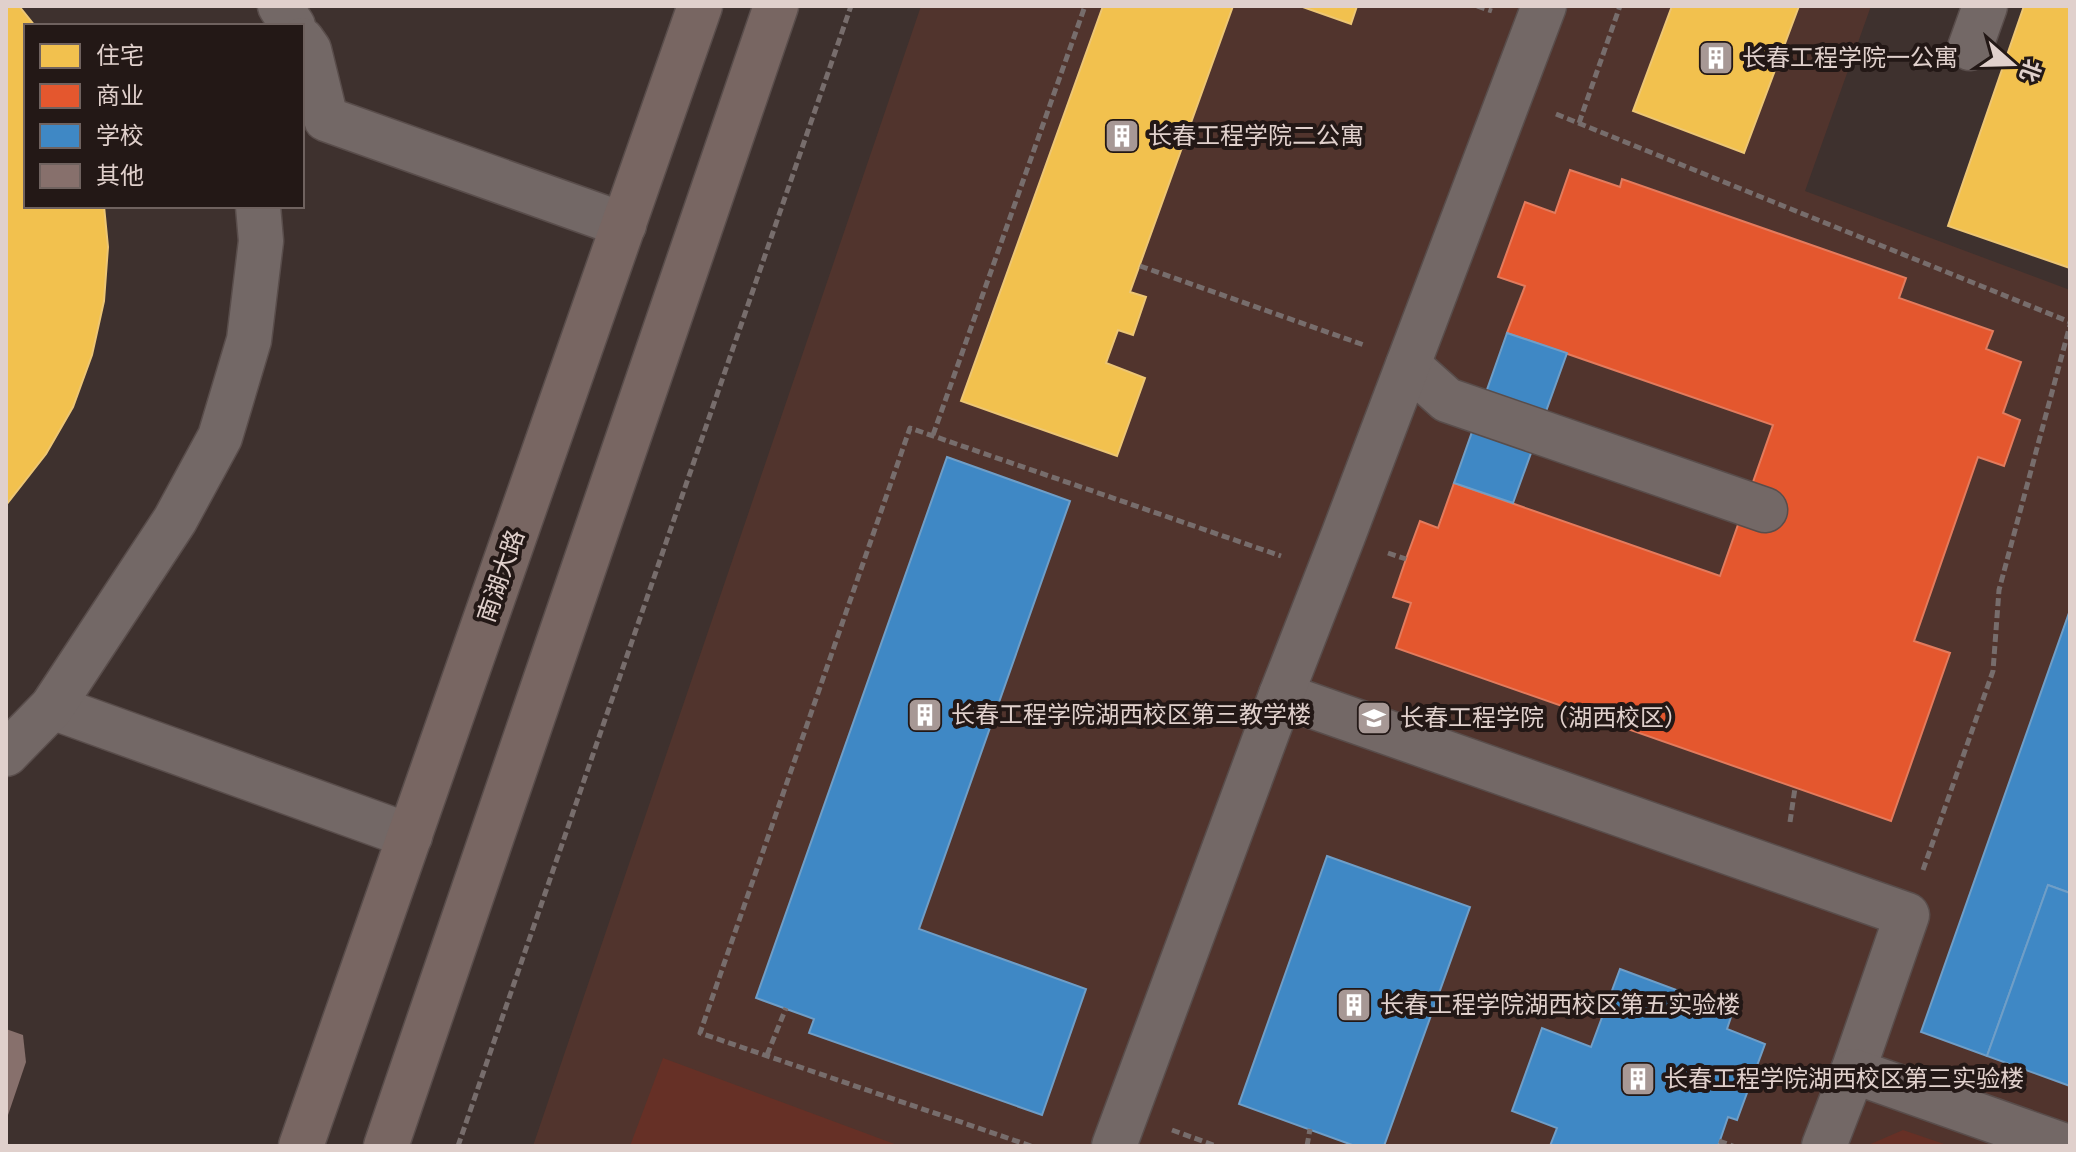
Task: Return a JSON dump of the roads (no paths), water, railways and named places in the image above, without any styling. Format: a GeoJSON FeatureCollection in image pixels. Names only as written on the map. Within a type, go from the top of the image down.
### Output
{"type":"FeatureCollection","features":[{"type":"Feature","properties":{"kind":"main road","name":"南湖大路"},"geometry":{"type":"LineString","coordinates":[[301,1146],[700,6]]}},
{"type":"Feature","properties":{"kind":"main road"},"geometry":{"type":"LineString","coordinates":[[386,1146],[776,6]]}},
{"type":"Feature","properties":{"kind":"lane"},"geometry":{"type":"LineString","coordinates":[[280,6],[292,24]]}},
{"type":"Feature","properties":{"kind":"lane"},"geometry":{"type":"LineString","coordinates":[[1114,1146],[1281,695],[1544,6]]}},
{"type":"Feature","properties":{"kind":"lane"},"geometry":{"type":"LineString","coordinates":[[1970,48],[1985,6]]}},
{"type":"Feature","properties":{"kind":"lane"},"geometry":{"type":"LineString","coordinates":[[304,43],[309,50],[314,125],[624,225]]}},
{"type":"Feature","properties":{"kind":"lane"},"geometry":{"type":"LineString","coordinates":[[6,754],[52,707],[175,520],[220,437],[249,340],[261,241],[258,208]]}},
{"type":"Feature","properties":{"kind":"lane"},"geometry":{"type":"LineString","coordinates":[[1408,365],[1447,400],[1765,510]]}},
{"type":"Feature","properties":{"kind":"lane"},"geometry":{"type":"LineString","coordinates":[[1281,695],[1907,915],[1824,1146]]}},
{"type":"Feature","properties":{"kind":"lane"},"geometry":{"type":"LineString","coordinates":[[52,707],[410,836]]}},
{"type":"Feature","properties":{"kind":"lane"},"geometry":{"type":"LineString","coordinates":[[1853,1071],[2065,1146]]}},
{"type":"Feature","properties":{"kind":"place","name":"长春工程学院一公寓"},"geometry":{"type":"Point","coordinates":[1716,58]}},
{"type":"Feature","properties":{"kind":"place","name":"长春工程学院二公寓"},"geometry":{"type":"Point","coordinates":[1122,136]}},
{"type":"Feature","properties":{"kind":"place","name":"长春工程学院湖西校区第三教学楼"},"geometry":{"type":"Point","coordinates":[925,715]}},
{"type":"Feature","properties":{"kind":"place","name":"长春工程学院（湖西校区）"},"geometry":{"type":"Point","coordinates":[1374,718]}},
{"type":"Feature","properties":{"kind":"place","name":"长春工程学院湖西校区第五实验楼"},"geometry":{"type":"Point","coordinates":[1354,1005]}},
{"type":"Feature","properties":{"kind":"place","name":"长春工程学院湖西校区第三实验楼"},"geometry":{"type":"Point","coordinates":[1638,1079]}}]}
